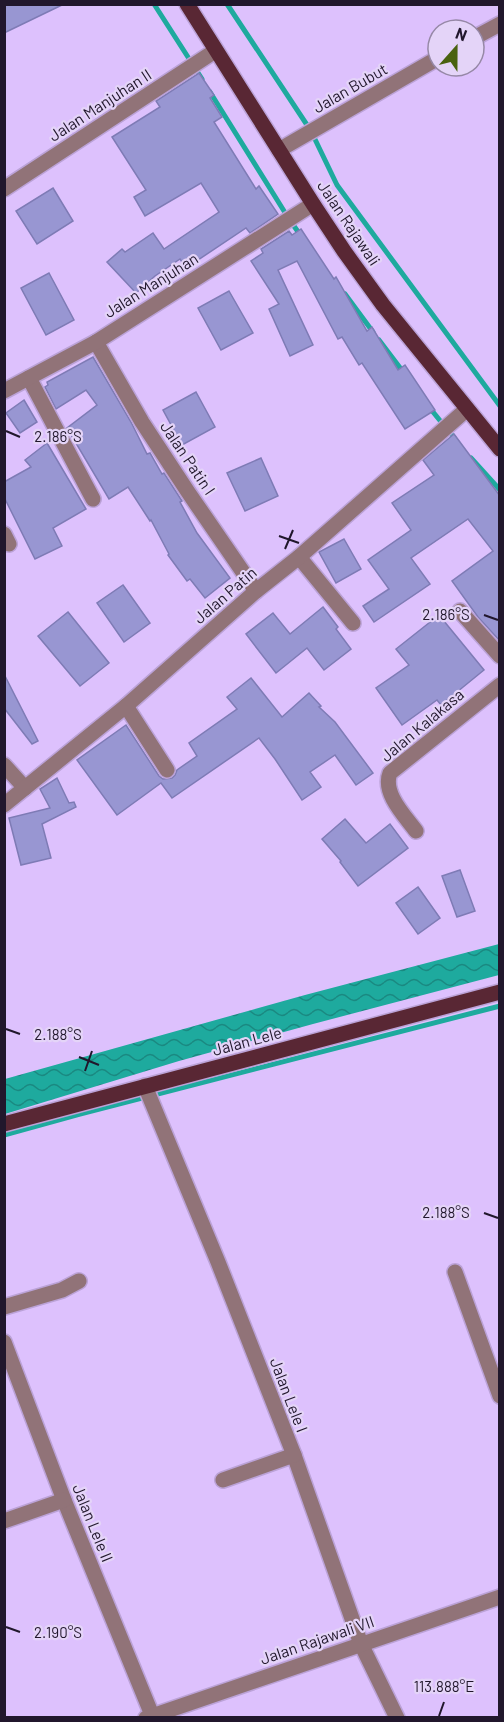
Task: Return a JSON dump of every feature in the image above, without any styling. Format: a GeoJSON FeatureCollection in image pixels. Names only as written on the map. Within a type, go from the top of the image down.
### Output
{"type":"FeatureCollection","features":[{"type":"Feature","properties":{"kind":"main road","name":"Jalan Rajawali"},"geometry":{"type":"LineString","coordinates":[[187,4],[313,204],[384,305],[499,447]]}},
{"type":"Feature","properties":{"kind":"main road","name":"Jalan Lele"},"geometry":{"type":"LineString","coordinates":[[4,1124],[500,992]]}},
{"type":"Feature","properties":{"kind":"street"},"geometry":{"type":"LineString","coordinates":[[486,32],[500,24]]}},
{"type":"Feature","properties":{"kind":"street","name":"Jalan Manjuhan II"},"geometry":{"type":"LineString","coordinates":[[4,189],[215,51]]}},
{"type":"Feature","properties":{"kind":"street","name":"Jalan Bubut"},"geometry":{"type":"LineString","coordinates":[[279,150],[426,65]]}},
{"type":"Feature","properties":{"kind":"street","name":"Jalan Manjuhan"},"geometry":{"type":"LineString","coordinates":[[4,390],[96,342],[313,204]]}},
{"type":"Feature","properties":{"kind":"street","name":"Jalan Patin I"},"geometry":{"type":"LineString","coordinates":[[96,342],[148,430],[256,591]]}},
{"type":"Feature","properties":{"kind":"street"},"geometry":{"type":"LineString","coordinates":[[29,378],[93,499]]}},
{"type":"Feature","properties":{"kind":"street","name":"Jalan Patin"},"geometry":{"type":"LineString","coordinates":[[4,805],[126,706],[466,409]]}},
{"type":"Feature","properties":{"kind":"street"},"geometry":{"type":"LineString","coordinates":[[299,557],[353,623]]}},
{"type":"Feature","properties":{"kind":"street"},"geometry":{"type":"LineString","coordinates":[[460,611],[500,656]]}},
{"type":"Feature","properties":{"kind":"street","name":"Jalan Kalakasa"},"geometry":{"type":"LineString","coordinates":[[416,831],[388,787],[387,780],[390,773],[500,685]]}},
{"type":"Feature","properties":{"kind":"street"},"geometry":{"type":"LineString","coordinates":[[126,706],[167,770]]}},
{"type":"Feature","properties":{"kind":"street"},"geometry":{"type":"LineString","coordinates":[[4,765],[25,788]]}},
{"type":"Feature","properties":{"kind":"street","name":"Jalan Lele I"},"geometry":{"type":"LineString","coordinates":[[145,1086],[294,1455],[361,1644],[397,1718]]}},
{"type":"Feature","properties":{"kind":"street"},"geometry":{"type":"LineString","coordinates":[[455,1272],[500,1396]]}},
{"type":"Feature","properties":{"kind":"street"},"geometry":{"type":"LineString","coordinates":[[4,1306],[62,1290],[80,1281]]}},
{"type":"Feature","properties":{"kind":"street","name":"Jalan Lele II"},"geometry":{"type":"LineString","coordinates":[[4,1342],[64,1500],[155,1716]]}},
{"type":"Feature","properties":{"kind":"street"},"geometry":{"type":"LineString","coordinates":[[223,1480],[294,1455]]}},
{"type":"Feature","properties":{"kind":"street"},"geometry":{"type":"LineString","coordinates":[[4,1521],[64,1500]]}},
{"type":"Feature","properties":{"kind":"street","name":"Jalan Rajawali VII"},"geometry":{"type":"LineString","coordinates":[[155,1716],[500,1597]]}},
{"type":"Feature","properties":{"kind":"water"},"geometry":{"type":"Polygon","coordinates":[[[499,944],[499,975],[179,1061],[5,1114],[5,1079],[305,995],[499,944]]]}},
{"type":"Feature","properties":{"kind":"building"},"geometry":{"type":"Polygon","coordinates":[[[4,4],[64,4],[4,33],[4,4]]]}},
{"type":"Feature","properties":{"kind":"building"},"geometry":{"type":"Polygon","coordinates":[[[199,73],[214,95],[210,98],[222,117],[214,122],[256,189],[259,186],[278,214],[250,233],[246,228],[186,268],[180,259],[155,276],[136,293],[107,262],[122,249],[125,252],[153,233],[164,249],[219,212],[201,183],[145,216],[134,197],[146,190],[112,137],[160,107],[156,101],[199,73]]]}},
{"type":"Feature","properties":{"kind":"building"},"geometry":{"type":"Polygon","coordinates":[[[53,188],[73,221],[37,244],[16,211],[53,188]]]}},
{"type":"Feature","properties":{"kind":"building"},"geometry":{"type":"Polygon","coordinates":[[[301,229],[334,279],[336,277],[367,331],[372,327],[398,370],[405,365],[435,410],[405,429],[362,363],[359,365],[342,337],[338,339],[297,261],[278,270],[313,345],[290,356],[269,309],[279,304],[251,261],[263,253],[261,249],[289,231],[292,235],[301,229]]]}},
{"type":"Feature","properties":{"kind":"building"},"geometry":{"type":"Polygon","coordinates":[[[49,273],[74,320],[46,335],[21,288],[49,273]]]}},
{"type":"Feature","properties":{"kind":"building"},"geometry":{"type":"Polygon","coordinates":[[[229,291],[253,333],[221,350],[198,308],[229,291]]]}},
{"type":"Feature","properties":{"kind":"building"},"geometry":{"type":"Polygon","coordinates":[[[93,357],[147,454],[150,453],[162,474],[164,473],[182,501],[180,502],[197,533],[230,578],[205,598],[190,579],[187,581],[168,555],[151,520],[128,487],[109,499],[67,428],[97,405],[86,390],[56,409],[45,387],[48,385],[47,382],[93,357]]]}},
{"type":"Feature","properties":{"kind":"building"},"geometry":{"type":"Polygon","coordinates":[[[196,392],[215,427],[182,445],[163,410],[196,392]]]}},
{"type":"Feature","properties":{"kind":"building"},"geometry":{"type":"Polygon","coordinates":[[[24,400],[37,422],[20,433],[6,413],[24,400]]]}},
{"type":"Feature","properties":{"kind":"building"},"geometry":{"type":"Polygon","coordinates":[[[454,434],[500,496],[500,641],[478,617],[452,581],[493,551],[468,519],[411,558],[430,584],[374,622],[363,606],[389,589],[368,560],[411,530],[392,503],[434,475],[423,460],[454,434]]]}},
{"type":"Feature","properties":{"kind":"building"},"geometry":{"type":"Polygon","coordinates":[[[47,443],[86,509],[53,528],[62,546],[35,559],[4,497],[4,482],[31,467],[25,460],[47,443]]]}},
{"type":"Feature","properties":{"kind":"building"},"geometry":{"type":"Polygon","coordinates":[[[261,458],[278,496],[245,511],[227,473],[261,458]]]}},
{"type":"Feature","properties":{"kind":"building"},"geometry":{"type":"Polygon","coordinates":[[[344,539],[361,569],[336,583],[319,552],[344,539]]]}},
{"type":"Feature","properties":{"kind":"building"},"geometry":{"type":"Polygon","coordinates":[[[123,585],[150,623],[124,642],[97,603],[123,585]]]}},
{"type":"Feature","properties":{"kind":"building"},"geometry":{"type":"Polygon","coordinates":[[[323,607],[351,649],[324,670],[307,648],[276,673],[246,634],[273,613],[290,634],[323,607]]]}},
{"type":"Feature","properties":{"kind":"building"},"geometry":{"type":"Polygon","coordinates":[[[68,612],[109,663],[80,686],[38,636],[68,612]]]}},
{"type":"Feature","properties":{"kind":"building"},"geometry":{"type":"Polygon","coordinates":[[[439,615],[484,670],[441,705],[437,700],[402,725],[376,688],[409,665],[396,649],[439,615]]]}},
{"type":"Feature","properties":{"kind":"building"},"geometry":{"type":"Polygon","coordinates":[[[4,674],[38,741],[32,744],[4,708],[4,674]]]}},
{"type":"Feature","properties":{"kind":"building"},"geometry":{"type":"Polygon","coordinates":[[[251,678],[282,717],[309,693],[321,706],[319,707],[335,722],[373,773],[356,785],[335,755],[310,772],[321,787],[302,800],[259,738],[172,798],[161,783],[117,815],[77,760],[126,725],[159,776],[163,779],[172,778],[177,770],[197,756],[189,743],[237,709],[227,697],[251,678]]]}},
{"type":"Feature","properties":{"kind":"building"},"geometry":{"type":"Polygon","coordinates":[[[57,778],[69,803],[74,802],[76,807],[42,824],[51,858],[21,865],[9,818],[50,808],[40,789],[57,778]]]}},
{"type":"Feature","properties":{"kind":"building"},"geometry":{"type":"Polygon","coordinates":[[[345,819],[366,843],[390,824],[408,848],[358,886],[322,839],[345,819]]]}},
{"type":"Feature","properties":{"kind":"building"},"geometry":{"type":"Polygon","coordinates":[[[460,870],[475,911],[457,917],[442,876],[460,870]]]}},
{"type":"Feature","properties":{"kind":"building"},"geometry":{"type":"Polygon","coordinates":[[[418,887],[440,918],[418,934],[396,903],[418,887]]]}},
{"type":"Feature","properties":{"kind":"waterway"},"geometry":{"type":"LineString","coordinates":[[154,4],[202,79]]}},
{"type":"Feature","properties":{"kind":"waterway"},"geometry":{"type":"LineString","coordinates":[[227,4],[311,131],[337,185],[500,406]]}},
{"type":"Feature","properties":{"kind":"waterway"},"geometry":{"type":"LineString","coordinates":[[210,92],[301,236]]}},
{"type":"Feature","properties":{"kind":"waterway"},"geometry":{"type":"LineString","coordinates":[[345,294],[373,332]]}},
{"type":"Feature","properties":{"kind":"waterway"},"geometry":{"type":"LineString","coordinates":[[379,340],[404,373]]}},
{"type":"Feature","properties":{"kind":"waterway"},"geometry":{"type":"LineString","coordinates":[[429,407],[455,439]]}},
{"type":"Feature","properties":{"kind":"waterway"},"geometry":{"type":"LineString","coordinates":[[471,458],[500,490]]}},
{"type":"Feature","properties":{"kind":"waterway"},"geometry":{"type":"LineString","coordinates":[[4,1135],[500,1006]]}}]}
